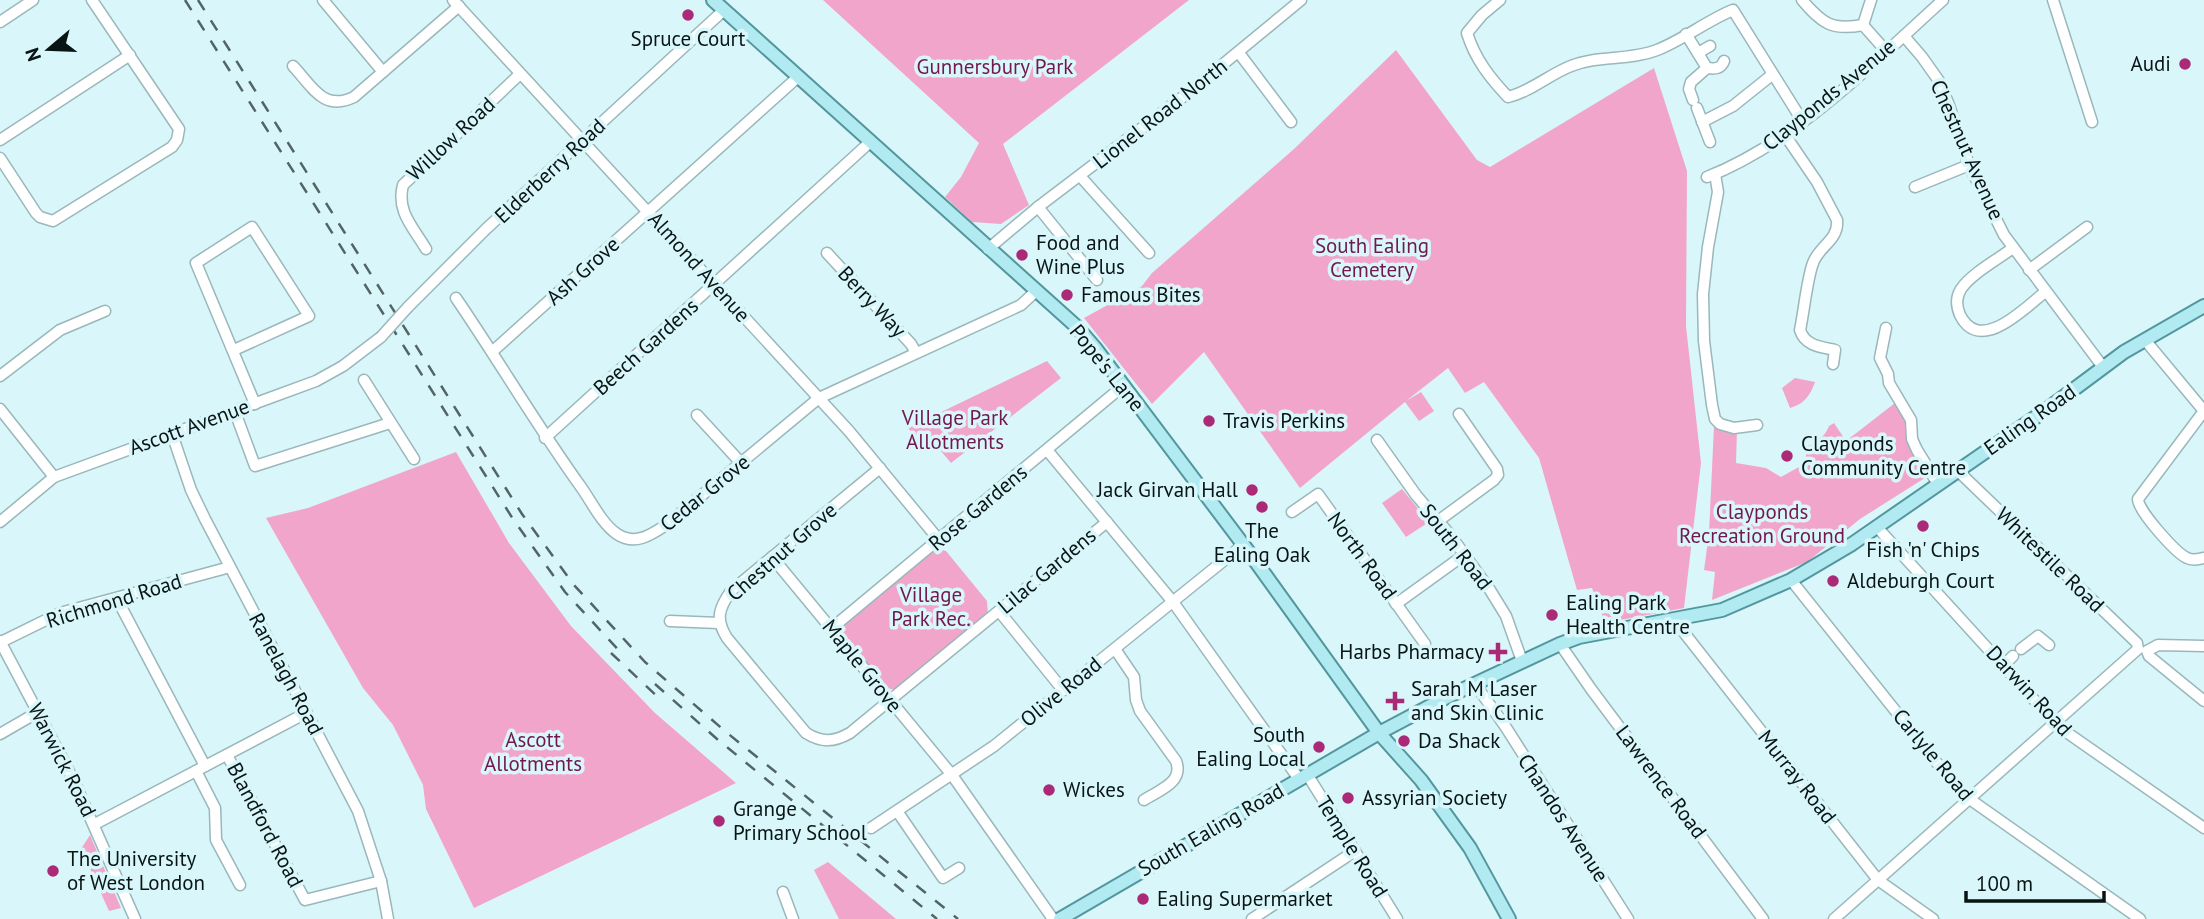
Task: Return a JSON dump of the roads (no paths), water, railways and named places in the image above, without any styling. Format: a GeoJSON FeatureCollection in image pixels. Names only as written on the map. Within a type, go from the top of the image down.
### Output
{"type":"FeatureCollection","features":[{"type":"Feature","properties":{"kind":"main road","name":"Pope's Lane"},"geometry":{"type":"LineString","coordinates":[[713,0],[869,143],[1077,327],[1243,545],[1379,733],[1419,777],[1470,848],[1508,919]]}},
{"type":"Feature","properties":{"kind":"main road","name":"Ealing Road"},"geometry":{"type":"LineString","coordinates":[[1877,527],[2103,368],[2204,306]]}},
{"type":"Feature","properties":{"kind":"main road","name":"South Ealing Road"},"geometry":{"type":"LineString","coordinates":[[1060,919],[1079,915],[1303,776],[1379,733],[1522,661],[1579,638],[1722,610],[1823,564],[1877,527]]}},
{"type":"Feature","properties":{"kind":"street"},"geometry":{"type":"LineString","coordinates":[[0,22],[33,0]]}},
{"type":"Feature","properties":{"kind":"street"},"geometry":{"type":"LineString","coordinates":[[0,158],[36,213],[53,221],[172,147],[177,140],[179,129],[92,0]]}},
{"type":"Feature","properties":{"kind":"street"},"geometry":{"type":"LineString","coordinates":[[323,0],[383,72]]}},
{"type":"Feature","properties":{"kind":"street","name":"Lionel Road North"},"geometry":{"type":"LineString","coordinates":[[988,249],[1038,207],[1239,53],[1301,0]]}},
{"type":"Feature","properties":{"kind":"street"},"geometry":{"type":"LineString","coordinates":[[1500,0],[1482,15],[1468,33],[1480,64],[1508,97],[1574,64],[1611,60],[1657,50],[1710,19],[1733,10],[1802,122]]}},
{"type":"Feature","properties":{"kind":"street"},"geometry":{"type":"LineString","coordinates":[[1802,0],[1814,14],[1831,26],[1849,28],[1863,25]]}},
{"type":"Feature","properties":{"kind":"street"},"geometry":{"type":"LineString","coordinates":[[1863,25],[1871,0]]}},
{"type":"Feature","properties":{"kind":"street","name":"Clayponds Avenue"},"geometry":{"type":"LineString","coordinates":[[1757,425],[1734,428],[1720,425],[1715,419],[1712,405],[1704,341],[1703,294],[1718,192],[1711,175],[1754,155],[1785,135],[1943,0]]}},
{"type":"Feature","properties":{"kind":"street"},"geometry":{"type":"LineString","coordinates":[[2053,0],[2092,122]]}},
{"type":"Feature","properties":{"kind":"street"},"geometry":{"type":"LineString","coordinates":[[293,66],[323,99],[342,103],[354,97],[383,72],[456,3]]}},
{"type":"Feature","properties":{"kind":"street","name":"Almond Avenue"},"geometry":{"type":"LineString","coordinates":[[456,3],[819,398],[939,540]]}},
{"type":"Feature","properties":{"kind":"street","name":"Elderberry Road"},"geometry":{"type":"LineString","coordinates":[[381,337],[441,272],[724,10]]}},
{"type":"Feature","properties":{"kind":"street"},"geometry":{"type":"LineString","coordinates":[[1863,25],[1886,51]]}},
{"type":"Feature","properties":{"kind":"street"},"geometry":{"type":"LineString","coordinates":[[1686,34],[1707,68]]}},
{"type":"Feature","properties":{"kind":"street","name":"Chestnut Avenue"},"geometry":{"type":"LineString","coordinates":[[1903,36],[1923,57],[1939,81],[1969,165],[2012,248],[2103,368]]}},
{"type":"Feature","properties":{"kind":"street"},"geometry":{"type":"LineString","coordinates":[[1698,53],[1710,46]]}},
{"type":"Feature","properties":{"kind":"street","name":"Lionel Road North"},"geometry":{"type":"LineString","coordinates":[[1239,53],[1291,122]]}},
{"type":"Feature","properties":{"kind":"street"},"geometry":{"type":"LineString","coordinates":[[0,140],[130,55]]}},
{"type":"Feature","properties":{"kind":"street"},"geometry":{"type":"LineString","coordinates":[[1707,68],[1714,69],[1724,61]]}},
{"type":"Feature","properties":{"kind":"street"},"geometry":{"type":"LineString","coordinates":[[1707,68],[1689,86],[1710,142]]}},
{"type":"Feature","properties":{"kind":"street","name":"Willow Road"},"geometry":{"type":"LineString","coordinates":[[426,248],[399,200],[403,185],[520,74]]}},
{"type":"Feature","properties":{"kind":"street"},"geometry":{"type":"LineString","coordinates":[[1702,122],[1733,106],[1773,74]]}},
{"type":"Feature","properties":{"kind":"street","name":"Ash Grove"},"geometry":{"type":"LineString","coordinates":[[493,351],[798,77]]}},
{"type":"Feature","properties":{"kind":"street"},"geometry":{"type":"LineString","coordinates":[[1785,135],[1817,182],[1837,220],[1838,227],[1833,238],[1812,263],[1800,330],[1802,336],[1811,344],[1835,350],[1833,364]]}},
{"type":"Feature","properties":{"kind":"street","name":"Beech Gardens"},"geometry":{"type":"LineString","coordinates":[[545,438],[869,143]]}},
{"type":"Feature","properties":{"kind":"street"},"geometry":{"type":"LineString","coordinates":[[1915,187],[1969,165]]}},
{"type":"Feature","properties":{"kind":"street","name":"Lionel Road North"},"geometry":{"type":"LineString","coordinates":[[1080,176],[1149,253]]}},
{"type":"Feature","properties":{"kind":"street"},"geometry":{"type":"LineString","coordinates":[[1038,207],[1097,280]]}},
{"type":"Feature","properties":{"kind":"street"},"geometry":{"type":"LineString","coordinates":[[234,351],[309,316],[252,227],[196,263],[255,404]]}},
{"type":"Feature","properties":{"kind":"street"},"geometry":{"type":"LineString","coordinates":[[2029,270],[2087,228]]}},
{"type":"Feature","properties":{"kind":"street"},"geometry":{"type":"LineString","coordinates":[[2012,248],[1962,286],[1957,299],[1962,318],[1974,328],[1989,331],[2007,322],[2045,292]]}},
{"type":"Feature","properties":{"kind":"street","name":"Berry Way"},"geometry":{"type":"LineString","coordinates":[[827,253],[911,344],[916,354]]}},
{"type":"Feature","properties":{"kind":"street","name":"Cedar Grove"},"geometry":{"type":"LineString","coordinates":[[456,298],[493,351],[545,438],[605,521],[617,534],[633,540],[646,538],[666,525],[819,398],[1021,304],[1035,292]]}},
{"type":"Feature","properties":{"kind":"street"},"geometry":{"type":"LineString","coordinates":[[0,376],[60,330],[105,311]]}},
{"type":"Feature","properties":{"kind":"street"},"geometry":{"type":"LineString","coordinates":[[1886,328],[1880,358],[1888,374],[1889,383],[1911,420],[1912,439],[1917,450],[1938,484]]}},
{"type":"Feature","properties":{"kind":"street","name":"Ascott Avenue"},"geometry":{"type":"LineString","coordinates":[[0,522],[54,477],[330,374],[381,337]]}},
{"type":"Feature","properties":{"kind":"street"},"geometry":{"type":"LineString","coordinates":[[2145,340],[2204,411],[2140,493],[2138,505],[2180,554],[2193,560],[2204,558]]}},
{"type":"Feature","properties":{"kind":"street"},"geometry":{"type":"LineString","coordinates":[[364,380],[414,459]]}},
{"type":"Feature","properties":{"kind":"street","name":"Rose Gardens"},"geometry":{"type":"LineString","coordinates":[[832,628],[1124,386]]}},
{"type":"Feature","properties":{"kind":"street"},"geometry":{"type":"LineString","coordinates":[[0,409],[54,477]]}},
{"type":"Feature","properties":{"kind":"street"},"geometry":{"type":"LineString","coordinates":[[234,412],[255,466],[390,423]]}},
{"type":"Feature","properties":{"kind":"street"},"geometry":{"type":"LineString","coordinates":[[1438,521],[1494,481],[1498,475],[1497,469],[1459,414]]}},
{"type":"Feature","properties":{"kind":"street"},"geometry":{"type":"LineString","coordinates":[[697,415],[742,464]]}},
{"type":"Feature","properties":{"kind":"street","name":"Ranelagh Road"},"geometry":{"type":"LineString","coordinates":[[172,434],[191,490],[358,811],[381,881],[388,919]]}},
{"type":"Feature","properties":{"kind":"street","name":"South Road"},"geometry":{"type":"LineString","coordinates":[[1377,440],[1506,615],[1522,661]]}},
{"type":"Feature","properties":{"kind":"street","name":"Temple Road"},"geometry":{"type":"LineString","coordinates":[[1047,450],[1172,602],[1303,776],[1355,851],[1397,919]]}},
{"type":"Feature","properties":{"kind":"street","name":"Chestnut Grove"},"geometry":{"type":"LineString","coordinates":[[880,468],[731,591],[720,607],[719,623],[727,638],[806,733],[816,738],[838,740],[890,701]]}},
{"type":"Feature","properties":{"kind":"street","name":"Whitestile Road"},"geometry":{"type":"LineString","coordinates":[[1958,471],[2137,643],[2142,651],[2204,701]]}},
{"type":"Feature","properties":{"kind":"street","name":"North Road"},"geometry":{"type":"LineString","coordinates":[[1292,512],[1318,494],[1425,644]]}},
{"type":"Feature","properties":{"kind":"street","name":"Lilac Gardens"},"geometry":{"type":"LineString","coordinates":[[890,701],[1107,522]]}},
{"type":"Feature","properties":{"kind":"street","name":"Darwin Road"},"geometry":{"type":"LineString","coordinates":[[1877,527],[2067,734],[2204,828]]}},
{"type":"Feature","properties":{"kind":"street","name":"Olive Road"},"geometry":{"type":"LineString","coordinates":[[871,828],[994,746],[1243,545]]}},
{"type":"Feature","properties":{"kind":"street"},"geometry":{"type":"LineString","coordinates":[[1396,604],[1464,555]]}},
{"type":"Feature","properties":{"kind":"street","name":"Maple Grove"},"geometry":{"type":"LineString","coordinates":[[772,557],[952,775],[1053,919]]}},
{"type":"Feature","properties":{"kind":"street","name":"Richmond Road"},"geometry":{"type":"LineString","coordinates":[[0,641],[60,613],[230,567]]}},
{"type":"Feature","properties":{"kind":"street","name":"Carlyle Road"},"geometry":{"type":"LineString","coordinates":[[1791,580],[1968,800],[2140,919]]}},
{"type":"Feature","properties":{"kind":"street"},"geometry":{"type":"LineString","coordinates":[[117,599],[200,769],[215,808],[216,840],[240,885]]}},
{"type":"Feature","properties":{"kind":"street"},"geometry":{"type":"LineString","coordinates":[[999,611],[1063,691]]}},
{"type":"Feature","properties":{"kind":"street","name":"Murray Road"},"geometry":{"type":"LineString","coordinates":[[1678,619],[1682,630],[1878,880],[1933,919]]}},
{"type":"Feature","properties":{"kind":"street"},"geometry":{"type":"LineString","coordinates":[[670,621],[719,623]]}},
{"type":"Feature","properties":{"kind":"street"},"geometry":{"type":"LineString","coordinates":[[2004,665],[2038,636],[2049,645]]}},
{"type":"Feature","properties":{"kind":"street","name":"Warwick Road"},"geometry":{"type":"LineString","coordinates":[[0,641],[95,824],[135,919]]}},
{"type":"Feature","properties":{"kind":"street","name":"Lawrence Road"},"geometry":{"type":"LineString","coordinates":[[1560,644],[1763,919]]}},
{"type":"Feature","properties":{"kind":"street"},"geometry":{"type":"LineString","coordinates":[[1834,919],[2055,722],[2142,651],[2158,645],[2204,646]]}},
{"type":"Feature","properties":{"kind":"street"},"geometry":{"type":"LineString","coordinates":[[1115,649],[1134,677],[1140,711],[1179,768],[1171,783],[1144,800]]}},
{"type":"Feature","properties":{"kind":"street","name":"Chandos Avenue"},"geometry":{"type":"LineString","coordinates":[[1475,684],[1628,919]]}},
{"type":"Feature","properties":{"kind":"street"},"geometry":{"type":"LineString","coordinates":[[0,734],[38,712]]}},
{"type":"Feature","properties":{"kind":"street"},"geometry":{"type":"LineString","coordinates":[[95,824],[306,713]]}},
{"type":"Feature","properties":{"kind":"street","name":"Blandford Road"},"geometry":{"type":"LineString","coordinates":[[227,755],[305,900],[381,881]]}},
{"type":"Feature","properties":{"kind":"street"},"geometry":{"type":"LineString","coordinates":[[897,811],[943,878],[959,868]]}},
{"type":"Feature","properties":{"kind":"street"},"geometry":{"type":"LineString","coordinates":[[1252,919],[1355,851]]}},
{"type":"Feature","properties":{"kind":"street"},"geometry":{"type":"LineString","coordinates":[[783,892],[793,919]]}},
{"type":"Feature","properties":{"kind":"railway"},"geometry":{"type":"LineString","coordinates":[[185,0],[513,519],[565,592],[624,656]]}},
{"type":"Feature","properties":{"kind":"railway"},"geometry":{"type":"LineString","coordinates":[[198,0],[522,514],[574,585],[645,662],[726,732],[958,919]]}},
{"type":"Feature","properties":{"kind":"railway"},"geometry":{"type":"LineString","coordinates":[[611,653],[660,699]]}},
{"type":"Feature","properties":{"kind":"railway"},"geometry":{"type":"LineString","coordinates":[[655,684],[717,739],[937,919]]}},
{"type":"Feature","properties":{"kind":"place","name":"Spruce Court"},"geometry":{"type":"Point","coordinates":[688,15]}},
{"type":"Feature","properties":{"kind":"place","name":"Audi"},"geometry":{"type":"Point","coordinates":[2185,64]}},
{"type":"Feature","properties":{"kind":"place","name":"Food and Wine Plus"},"geometry":{"type":"Point","coordinates":[1022,255]}},
{"type":"Feature","properties":{"kind":"place","name":"Famous Bites"},"geometry":{"type":"Point","coordinates":[1067,295]}},
{"type":"Feature","properties":{"kind":"place","name":"Travis Perkins"},"geometry":{"type":"Point","coordinates":[1209,421]}},
{"type":"Feature","properties":{"kind":"place","name":"Clayponds Community Centre"},"geometry":{"type":"Point","coordinates":[1787,456]}},
{"type":"Feature","properties":{"kind":"place","name":"Jack Girvan Hall"},"geometry":{"type":"Point","coordinates":[1252,490]}},
{"type":"Feature","properties":{"kind":"place","name":"The Ealing Oak"},"geometry":{"type":"Point","coordinates":[1262,507]}},
{"type":"Feature","properties":{"kind":"place","name":"Fish 'n' Chips"},"geometry":{"type":"Point","coordinates":[1923,526]}},
{"type":"Feature","properties":{"kind":"place","name":"Aldeburgh Court"},"geometry":{"type":"Point","coordinates":[1833,581]}},
{"type":"Feature","properties":{"kind":"place","name":"Ealing Park Health Centre"},"geometry":{"type":"Point","coordinates":[1552,615]}},
{"type":"Feature","properties":{"kind":"place","name":"Harbs Pharmacy"},"geometry":{"type":"Point","coordinates":[1498,652]}},
{"type":"Feature","properties":{"kind":"place","name":"Sarah M Laser and Skin Clinic"},"geometry":{"type":"Point","coordinates":[1395,701]}},
{"type":"Feature","properties":{"kind":"place","name":"Da Shack"},"geometry":{"type":"Point","coordinates":[1404,741]}},
{"type":"Feature","properties":{"kind":"place","name":"South Ealing Local"},"geometry":{"type":"Point","coordinates":[1319,747]}},
{"type":"Feature","properties":{"kind":"place","name":"Wickes"},"geometry":{"type":"Point","coordinates":[1049,790]}},
{"type":"Feature","properties":{"kind":"place","name":"Assyrian Society"},"geometry":{"type":"Point","coordinates":[1348,798]}},
{"type":"Feature","properties":{"kind":"place","name":"Grange Primary School"},"geometry":{"type":"Point","coordinates":[719,821]}},
{"type":"Feature","properties":{"kind":"place","name":"The University of West London"},"geometry":{"type":"Point","coordinates":[53,871]}},
{"type":"Feature","properties":{"kind":"place","name":"Ealing Supermarket"},"geometry":{"type":"Point","coordinates":[1143,899]}},
{"type":"Feature","properties":{"kind":"park label","name":"Gunnersbury Park"},"geometry":{"type":"Point","coordinates":[995,67]}},
{"type":"Feature","properties":{"kind":"park label","name":"South Ealing Cemetery"},"geometry":{"type":"Point","coordinates":[1372,258]}},
{"type":"Feature","properties":{"kind":"park label","name":"Village Park Allotments"},"geometry":{"type":"Point","coordinates":[955,430]}},
{"type":"Feature","properties":{"kind":"park label","name":"Clayponds Recreation Ground"},"geometry":{"type":"Point","coordinates":[1762,524]}},
{"type":"Feature","properties":{"kind":"park label","name":"Village Park Rec."},"geometry":{"type":"Point","coordinates":[931,607]}},
{"type":"Feature","properties":{"kind":"park label","name":"Ascott Allotments"},"geometry":{"type":"Point","coordinates":[533,752]}}]}
